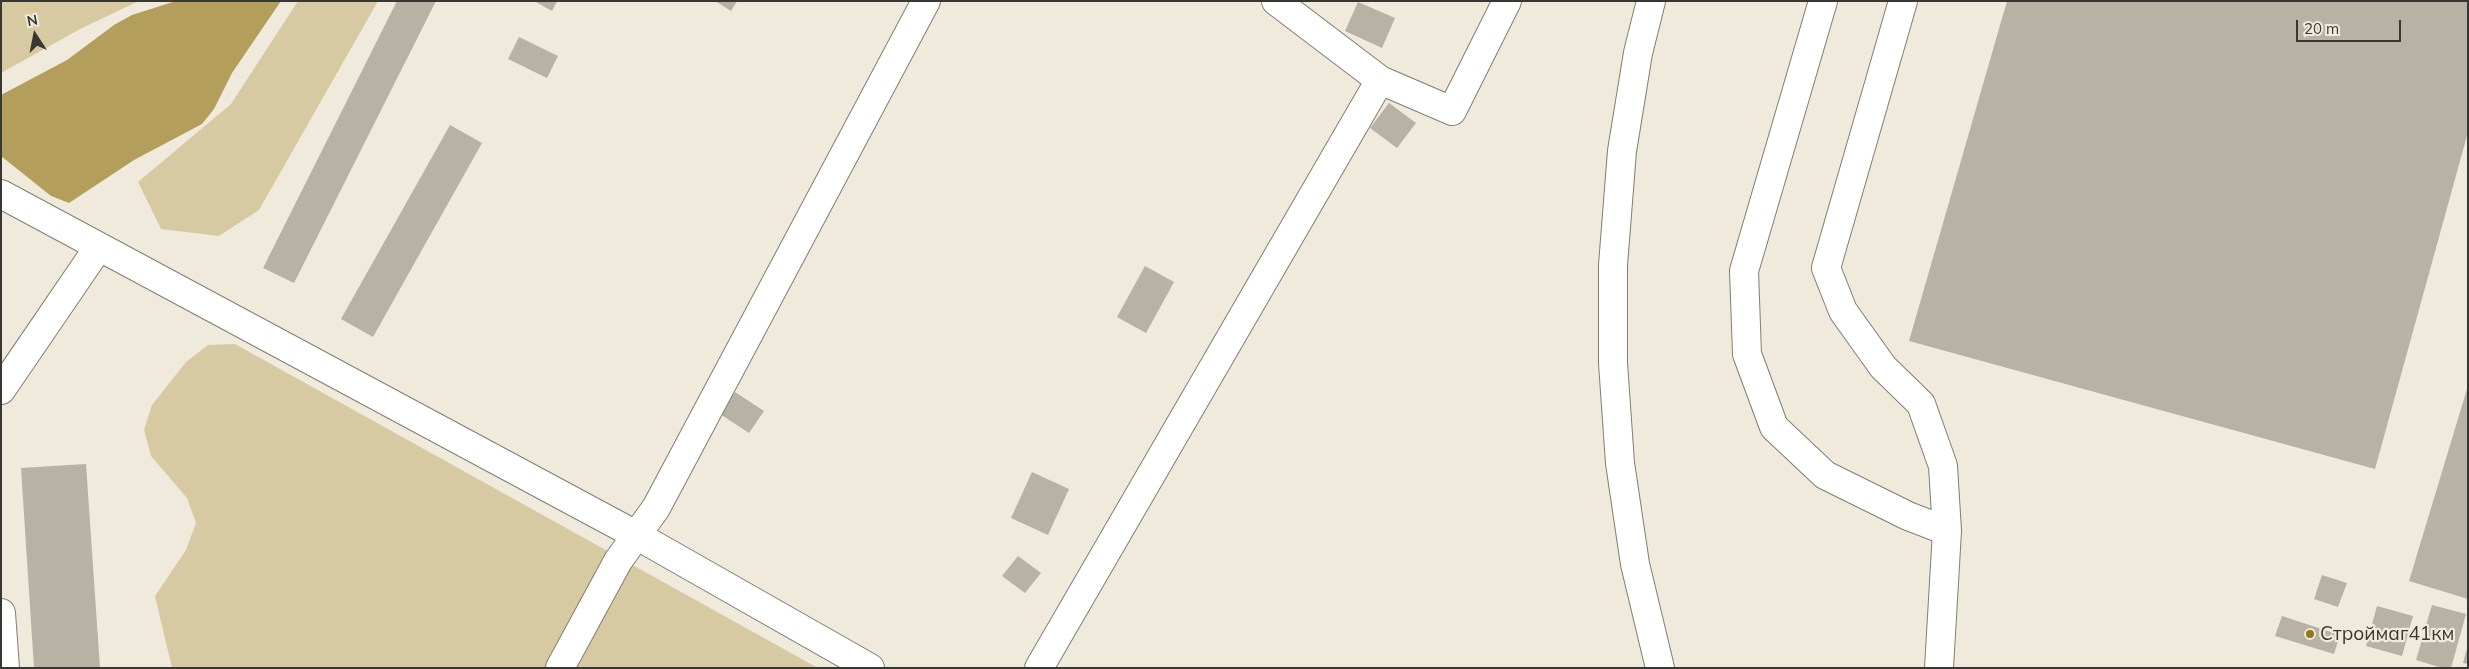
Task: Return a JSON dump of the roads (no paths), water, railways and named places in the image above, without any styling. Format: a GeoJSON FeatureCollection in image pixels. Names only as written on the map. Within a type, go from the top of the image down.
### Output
{"type":"FeatureCollection","features":[{"type":"Feature","properties":{"kind":"street"},"geometry":{"type":"LineString","coordinates":[[560,668],[618,561],[656,508],[926,1]]}},
{"type":"Feature","properties":{"kind":"street"},"geometry":{"type":"LineString","coordinates":[[1276,1],[1380,80],[1452,111],[1507,1]]}},
{"type":"Feature","properties":{"kind":"street"},"geometry":{"type":"LineString","coordinates":[[1651,1],[1638,53],[1622,151],[1613,265],[1613,363],[1620,462],[1635,564],[1660,668]]}},
{"type":"Feature","properties":{"kind":"street"},"geometry":{"type":"LineString","coordinates":[[1823,1],[1744,271],[1747,354],[1774,427],[1825,475],[1908,516],[1947,530]]}},
{"type":"Feature","properties":{"kind":"street"},"geometry":{"type":"LineString","coordinates":[[1903,1],[1826,268],[1843,312],[1883,366],[1920,404],[1943,466],[1947,530],[1939,668]]}},
{"type":"Feature","properties":{"kind":"street"},"geometry":{"type":"LineString","coordinates":[[1039,668],[1380,80]]}},
{"type":"Feature","properties":{"kind":"street"},"geometry":{"type":"LineString","coordinates":[[1,194],[98,248],[636,535],[870,668]]}},
{"type":"Feature","properties":{"kind":"street"},"geometry":{"type":"LineString","coordinates":[[1,390],[98,248]]}},
{"type":"Feature","properties":{"kind":"street"},"geometry":{"type":"LineString","coordinates":[[1,613],[5,668]]}},
{"type":"Feature","properties":{"kind":"place","name":"Строймаг41км"},"geometry":{"type":"Point","coordinates":[2310,634]}}]}
